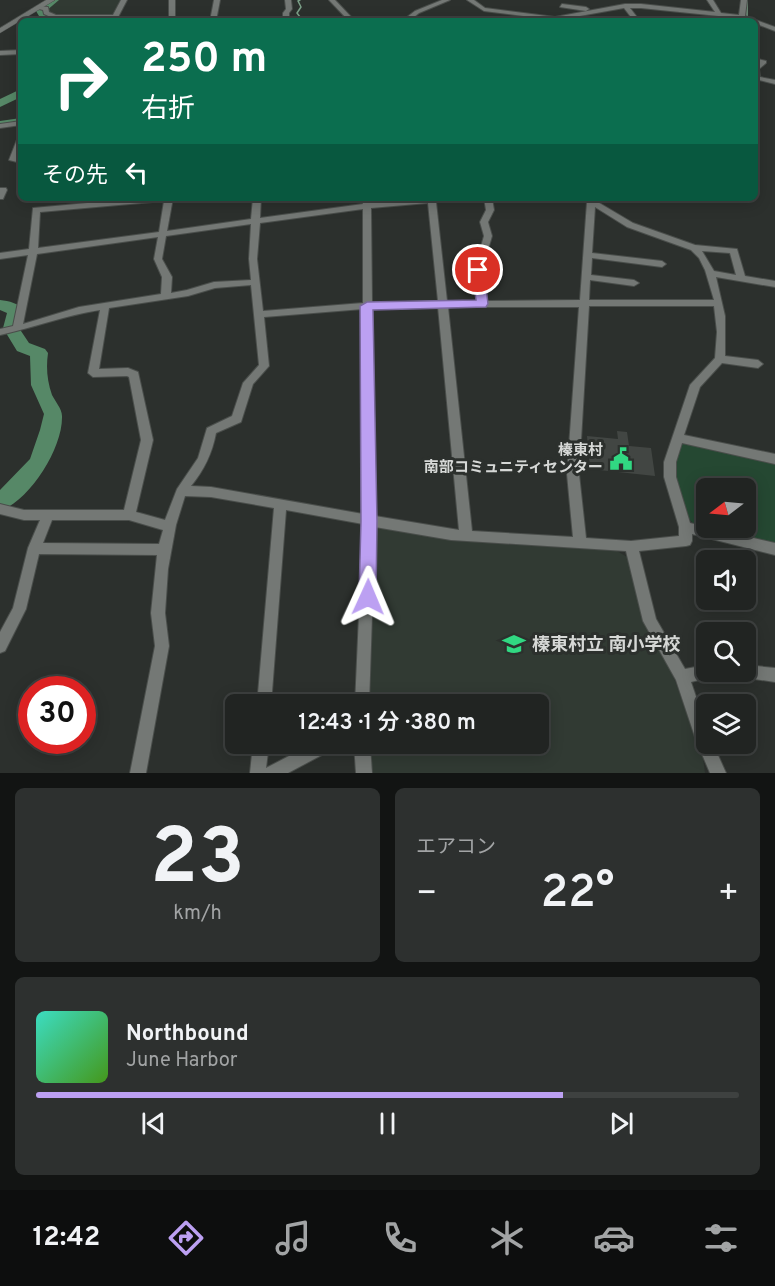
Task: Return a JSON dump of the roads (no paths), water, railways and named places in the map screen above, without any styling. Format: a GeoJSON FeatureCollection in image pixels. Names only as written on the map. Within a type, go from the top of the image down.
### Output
{"type":"FeatureCollection","features":[{"type":"Feature","properties":{"kind":"main road"},"geometry":{"type":"LineString","coordinates":[[21,18],[51,0]]}},
{"type":"Feature","properties":{"kind":"main road"},"geometry":{"type":"LineString","coordinates":[[0,30],[18,20]]}},
{"type":"Feature","properties":{"kind":"street"},"geometry":{"type":"LineString","coordinates":[[115,18],[124,0]]}},
{"type":"Feature","properties":{"kind":"street"},"geometry":{"type":"LineString","coordinates":[[172,0],[172,18]]}},
{"type":"Feature","properties":{"kind":"street"},"geometry":{"type":"LineString","coordinates":[[214,18],[217,0]]}},
{"type":"Feature","properties":{"kind":"street"},"geometry":{"type":"LineString","coordinates":[[286,18],[289,9],[288,0]]}},
{"type":"Feature","properties":{"kind":"street"},"geometry":{"type":"LineString","coordinates":[[332,0],[349,18]]}},
{"type":"Feature","properties":{"kind":"street"},"geometry":{"type":"LineString","coordinates":[[409,18],[417,12],[447,0]]}},
{"type":"Feature","properties":{"kind":"street"},"geometry":{"type":"LineString","coordinates":[[470,0],[484,9],[559,18],[625,6],[664,8],[735,18]]}},
{"type":"Feature","properties":{"kind":"street"},"geometry":{"type":"LineString","coordinates":[[710,0],[719,15]]}},
{"type":"Feature","properties":{"kind":"street"},"geometry":{"type":"LineString","coordinates":[[740,18],[744,0]]}},
{"type":"Feature","properties":{"kind":"street"},"geometry":{"type":"LineString","coordinates":[[562,6],[596,11]]}},
{"type":"Feature","properties":{"kind":"street"},"geometry":{"type":"LineString","coordinates":[[625,6],[635,18]]}},
{"type":"Feature","properties":{"kind":"street"},"geometry":{"type":"LineString","coordinates":[[38,8],[46,8],[46,13],[55,17],[84,18]]}},
{"type":"Feature","properties":{"kind":"street"},"geometry":{"type":"LineString","coordinates":[[701,18],[707,15]]}},
{"type":"Feature","properties":{"kind":"street"},"geometry":{"type":"LineString","coordinates":[[758,24],[774,28]]}},
{"type":"Feature","properties":{"kind":"street"},"geometry":{"type":"LineString","coordinates":[[774,28],[765,31],[775,36]]}},
{"type":"Feature","properties":{"kind":"street"},"geometry":{"type":"LineString","coordinates":[[0,53],[18,52]]}},
{"type":"Feature","properties":{"kind":"street"},"geometry":{"type":"LineString","coordinates":[[758,78],[775,82]]}},
{"type":"Feature","properties":{"kind":"street"},"geometry":{"type":"LineString","coordinates":[[0,126],[18,123]]}},
{"type":"Feature","properties":{"kind":"street"},"geometry":{"type":"LineString","coordinates":[[18,147],[13,160],[18,160]]}},
{"type":"Feature","properties":{"kind":"street"},"geometry":{"type":"LineString","coordinates":[[17,328],[33,252],[36,210],[39,201]]}},
{"type":"Feature","properties":{"kind":"street"},"geometry":{"type":"LineString","coordinates":[[36,210],[136,201]]}},
{"type":"Feature","properties":{"kind":"street"},"geometry":{"type":"LineString","coordinates":[[166,296],[167,277],[158,259],[168,201]]}},
{"type":"Feature","properties":{"kind":"street"},"geometry":{"type":"LineString","coordinates":[[138,773],[162,646],[157,628],[156,610],[168,526],[182,491],[203,461],[211,431],[237,419],[248,383],[263,369],[260,314],[253,259],[257,201]]}},
{"type":"Feature","properties":{"kind":"street"},"geometry":{"type":"LineString","coordinates":[[0,256],[162,234],[366,202],[399,201]]}},
{"type":"Feature","properties":{"kind":"street"},"geometry":{"type":"LineString","coordinates":[[432,201],[466,536]]}},
{"type":"Feature","properties":{"kind":"street"},"geometry":{"type":"LineString","coordinates":[[482,304],[478,270],[488,236],[484,222],[490,210],[488,201]]}},
{"type":"Feature","properties":{"kind":"street"},"geometry":{"type":"LineString","coordinates":[[580,544],[573,474],[591,201]]}},
{"type":"Feature","properties":{"kind":"street"},"geometry":{"type":"LineString","coordinates":[[594,201],[630,225],[694,248],[734,251],[741,278]]}},
{"type":"Feature","properties":{"kind":"street"},"geometry":{"type":"LineString","coordinates":[[363,694],[369,521],[366,202]]}},
{"type":"Feature","properties":{"kind":"street"},"geometry":{"type":"LineString","coordinates":[[182,491],[211,492],[466,536],[631,546],[686,541],[685,527],[670,477],[670,462],[695,385],[720,359],[719,303],[710,273],[694,248]]}},
{"type":"Feature","properties":{"kind":"street"},"geometry":{"type":"LineString","coordinates":[[587,255],[662,264]]}},
{"type":"Feature","properties":{"kind":"street"},"geometry":{"type":"LineString","coordinates":[[710,273],[775,284]]}},
{"type":"Feature","properties":{"kind":"street"},"geometry":{"type":"LineString","coordinates":[[585,277],[634,283]]}},
{"type":"Feature","properties":{"kind":"street"},"geometry":{"type":"LineString","coordinates":[[0,332],[67,313],[188,293],[214,285],[256,282]]}},
{"type":"Feature","properties":{"kind":"street"},"geometry":{"type":"LineString","coordinates":[[260,314],[367,306],[443,304],[719,303]]}},
{"type":"Feature","properties":{"kind":"street"},"geometry":{"type":"LineString","coordinates":[[105,306],[93,373],[128,372],[134,375],[147,440],[129,515]]}},
{"type":"Feature","properties":{"kind":"street"},"geometry":{"type":"LineString","coordinates":[[720,359],[758,364]]}},
{"type":"Feature","properties":{"kind":"street"},"geometry":{"type":"LineString","coordinates":[[677,438],[775,459]]}},
{"type":"Feature","properties":{"kind":"street"},"geometry":{"type":"LineString","coordinates":[[265,694],[280,505]]}},
{"type":"Feature","properties":{"kind":"street"},"geometry":{"type":"LineString","coordinates":[[0,509],[24,515],[129,515],[168,526]]}},
{"type":"Feature","properties":{"kind":"street"},"geometry":{"type":"LineString","coordinates":[[0,646],[19,609],[33,548],[48,516]]}},
{"type":"Feature","properties":{"kind":"street"},"geometry":{"type":"LineString","coordinates":[[685,527],[775,549]]}},
{"type":"Feature","properties":{"kind":"street"},"geometry":{"type":"LineString","coordinates":[[631,546],[650,621],[682,677],[718,773]]}},
{"type":"Feature","properties":{"kind":"street"},"geometry":{"type":"LineString","coordinates":[[33,548],[165,550]]}},
{"type":"Feature","properties":{"kind":"street"},"geometry":{"type":"LineString","coordinates":[[756,673],[775,675]]}},
{"type":"Feature","properties":{"kind":"street"},"geometry":{"type":"LineString","coordinates":[[682,677],[696,674]]}},
{"type":"Feature","properties":{"kind":"street"},"geometry":{"type":"LineString","coordinates":[[258,773],[260,754]]}},
{"type":"Feature","properties":{"kind":"street"},"geometry":{"type":"LineString","coordinates":[[272,773],[309,754]]}},
{"type":"Feature","properties":{"kind":"street"},"geometry":{"type":"LineString","coordinates":[[363,754],[364,773]]}},
{"type":"Feature","properties":{"kind":"waterway"},"geometry":{"type":"LineString","coordinates":[[47,18],[41,11],[54,0]]}},
{"type":"Feature","properties":{"kind":"waterway"},"geometry":{"type":"LineString","coordinates":[[300,0],[298,1],[301,7],[297,13],[301,18]]}},
{"type":"Feature","properties":{"kind":"waterway"},"geometry":{"type":"LineString","coordinates":[[745,18],[747,0]]}},
{"type":"Feature","properties":{"kind":"waterway"},"geometry":{"type":"LineString","coordinates":[[0,104],[18,94]]}},
{"type":"Feature","properties":{"kind":"waterway"},"geometry":{"type":"LineString","coordinates":[[0,123],[18,120]]}},
{"type":"Feature","properties":{"kind":"waterway"},"geometry":{"type":"LineString","coordinates":[[0,305],[8,306],[16,311],[11,328],[23,347],[39,353],[40,385],[53,414],[46,443],[37,464],[30,474],[0,502]]}},
{"type":"Feature","properties":{"kind":"place","name":"榛東村 南部コミュニティセンター"},"geometry":{"type":"Point","coordinates":[621,459]}},
{"type":"Feature","properties":{"kind":"place","name":"榛東村立 南小学校"},"geometry":{"type":"Point","coordinates":[514,644]}}]}
